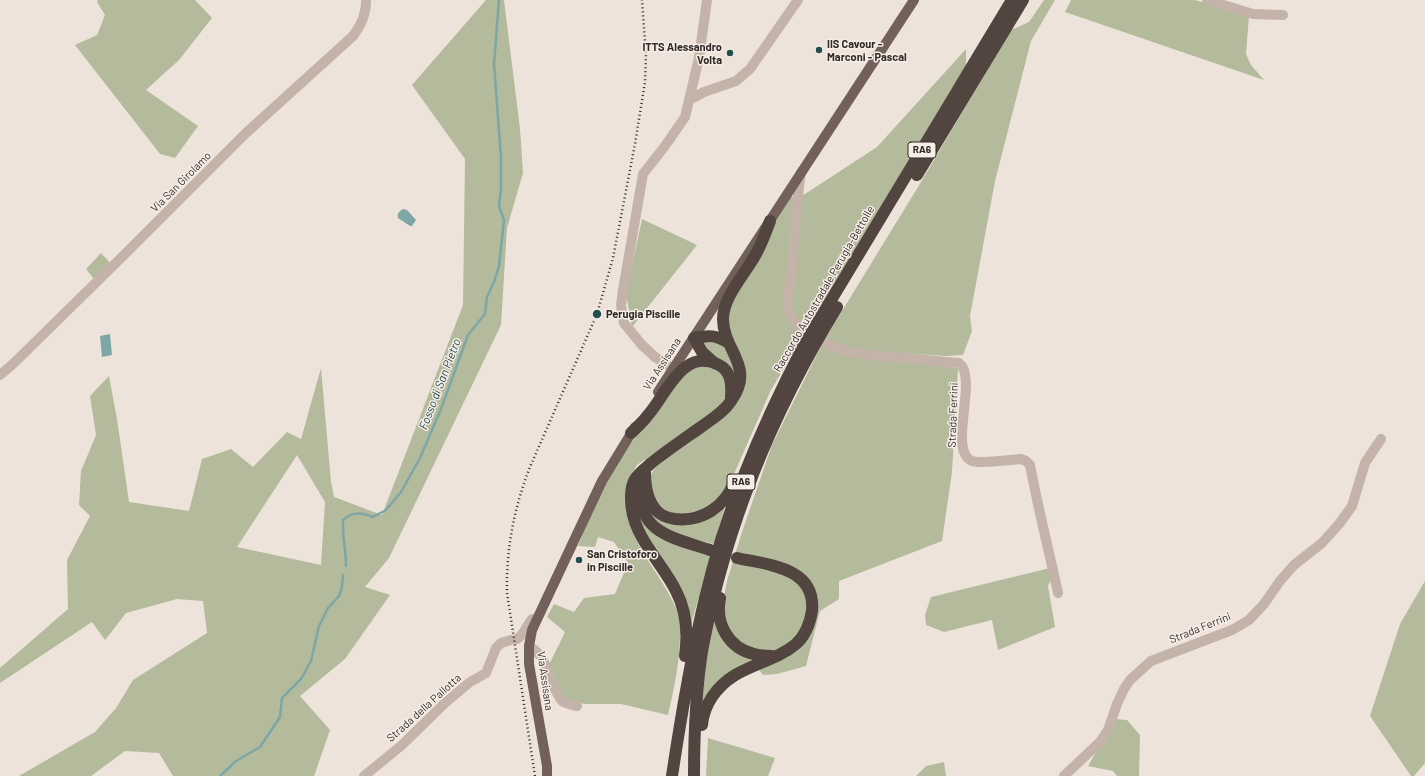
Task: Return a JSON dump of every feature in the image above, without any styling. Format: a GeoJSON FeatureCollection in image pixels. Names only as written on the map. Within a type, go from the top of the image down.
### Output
{"type":"FeatureCollection","features":[{"type":"Feature","properties":{"kind":"highway","name":"Raccordo Autostradale Perugia-Bettolle"},"geometry":{"type":"LineString","coordinates":[[672,776],[685,689],[705,596],[723,534],[759,436],[804,345],[887,216],[964,88],[1012,0]]}},
{"type":"Feature","properties":{"kind":"highway","name":"RA6"},"geometry":{"type":"LineString","coordinates":[[964,88],[1023,0]]}},
{"type":"Feature","properties":{"kind":"highway","name":"RA6"},"geometry":{"type":"LineString","coordinates":[[694,776],[695,721],[703,648],[712,603],[730,540],[766,442],[784,403],[811,350],[887,216]]}},
{"type":"Feature","properties":{"kind":"highway"},"geometry":{"type":"LineString","coordinates":[[672,776],[673,738],[687,642],[684,614],[676,591],[646,545],[636,524],[630,499],[631,490],[634,480],[640,473],[721,412],[731,402],[741,377],[740,366],[724,330],[723,312],[727,301],[758,252],[770,222]]}},
{"type":"Feature","properties":{"kind":"highway"},"geometry":{"type":"LineString","coordinates":[[729,343],[717,336],[707,335],[694,338],[702,352],[713,362],[722,366],[728,372],[732,387],[731,402]]}},
{"type":"Feature","properties":{"kind":"highway"},"geometry":{"type":"LineString","coordinates":[[631,433],[649,415],[673,379],[682,369],[701,361],[713,362]]}},
{"type":"Feature","properties":{"kind":"highway"},"geometry":{"type":"LineString","coordinates":[[647,469],[645,485],[647,494],[656,510],[663,516],[692,520],[712,511],[730,493],[769,402],[786,379]]}},
{"type":"Feature","properties":{"kind":"highway"},"geometry":{"type":"LineString","coordinates":[[647,469],[641,484],[640,496],[646,518],[660,532],[670,537],[710,550]]}},
{"type":"Feature","properties":{"kind":"highway"},"geometry":{"type":"LineString","coordinates":[[747,493],[741,525],[719,600],[719,616],[723,629],[731,641],[742,650],[753,654],[774,656]]}},
{"type":"Feature","properties":{"kind":"highway"},"geometry":{"type":"LineString","coordinates":[[699,776],[702,716],[706,705],[722,684],[734,675],[785,652],[797,643],[811,620],[812,603],[807,587],[797,575],[784,568],[737,558]]}},
{"type":"Feature","properties":{"kind":"main road","name":"Via Assisana"},"geometry":{"type":"LineString","coordinates":[[547,776],[547,766],[529,664],[529,646],[532,630],[602,481],[631,433],[914,0]]}},
{"type":"Feature","properties":{"kind":"street","name":"Via San Girolamo"},"geometry":{"type":"LineString","coordinates":[[0,374],[122,257],[246,133],[353,36],[362,24],[366,8],[366,0]]}},
{"type":"Feature","properties":{"kind":"street"},"geometry":{"type":"LineString","coordinates":[[673,369],[655,357],[642,345],[624,323],[622,305],[625,274],[643,174],[685,117],[699,58],[707,0]]}},
{"type":"Feature","properties":{"kind":"street"},"geometry":{"type":"LineString","coordinates":[[690,100],[704,92],[736,81],[750,69],[798,0]]}},
{"type":"Feature","properties":{"kind":"street"},"geometry":{"type":"LineString","coordinates":[[894,31],[908,0]]}},
{"type":"Feature","properties":{"kind":"street"},"geometry":{"type":"LineString","coordinates":[[1207,0],[1253,14],[1283,15]]}},
{"type":"Feature","properties":{"kind":"street"},"geometry":{"type":"LineString","coordinates":[[801,172],[797,194],[794,245],[787,301],[788,311],[793,322],[806,333]]}},
{"type":"Feature","properties":{"kind":"street","name":"Strada Ferrini"},"geometry":{"type":"LineString","coordinates":[[823,342],[840,350],[869,355],[959,363],[962,365],[966,377],[962,441],[964,453],[966,457],[974,462],[1021,459],[1026,461],[1030,466],[1040,519],[1046,537],[1058,594]]}},
{"type":"Feature","properties":{"kind":"street","name":"Strada Ferrini"},"geometry":{"type":"LineString","coordinates":[[1064,776],[1100,742],[1108,730],[1124,689],[1130,680],[1150,661],[1232,630],[1248,620],[1264,604],[1280,581],[1294,565],[1322,543],[1340,524],[1352,506],[1365,463],[1381,439]]}},
{"type":"Feature","properties":{"kind":"street","name":"Strada della Pallotta"},"geometry":{"type":"LineString","coordinates":[[364,776],[375,768],[465,686],[486,673],[496,648],[501,643],[514,639],[523,634],[527,625],[532,619],[537,619]]}},
{"type":"Feature","properties":{"kind":"street"},"geometry":{"type":"LineString","coordinates":[[529,646],[536,650],[543,658],[554,688],[561,700],[568,704],[577,706]]}},
{"type":"Feature","properties":{"kind":"green space"},"geometry":{"type":"Polygon","coordinates":[[[98,0],[195,0],[212,18],[179,60],[146,90],[198,126],[175,158],[160,154],[75,45],[97,35],[105,15],[97,2],[98,0]]]}},
{"type":"Feature","properties":{"kind":"green space"},"geometry":{"type":"Polygon","coordinates":[[[486,0],[504,0],[520,129],[523,173],[507,228],[501,325],[389,558],[365,587],[390,595],[345,659],[300,696],[330,730],[314,776],[173,776],[159,753],[125,751],[91,776],[19,776],[95,732],[116,708],[133,680],[207,633],[203,601],[177,599],[126,613],[105,640],[92,622],[0,683],[0,668],[68,609],[67,560],[90,516],[79,505],[81,471],[96,435],[90,396],[109,376],[129,502],[189,511],[202,459],[231,449],[253,467],[287,432],[301,439],[321,368],[331,482],[334,497],[382,515],[463,305],[465,159],[412,85],[486,0]],[[297,455],[237,547],[321,565],[325,502],[297,455]]]}},
{"type":"Feature","properties":{"kind":"green space"},"geometry":{"type":"Polygon","coordinates":[[[1044,0],[1055,0],[1031,41],[995,181],[970,316],[972,331],[963,355],[947,356],[880,352],[882,360],[958,368],[952,472],[942,541],[839,581],[839,599],[820,611],[806,666],[777,674],[763,675],[753,662],[701,706],[710,636],[714,621],[720,630],[726,630],[721,611],[727,581],[772,445],[823,342],[918,187],[1011,30],[1029,22],[1044,0]]]}},
{"type":"Feature","properties":{"kind":"green space"},"geometry":{"type":"Polygon","coordinates":[[[1071,0],[1195,0],[1249,16],[1246,54],[1251,65],[1264,80],[1065,12],[1071,0]]]}},
{"type":"Feature","properties":{"kind":"green space"},"geometry":{"type":"Polygon","coordinates":[[[966,49],[966,66],[771,390],[726,492],[703,514],[670,516],[657,507],[649,481],[653,470],[740,394],[725,320],[728,306],[772,224],[790,197],[805,194],[877,147],[966,49]]]}},
{"type":"Feature","properties":{"kind":"green space"},"geometry":{"type":"Polygon","coordinates":[[[642,219],[697,245],[632,327],[626,294],[642,219]]]}},
{"type":"Feature","properties":{"kind":"green space"},"geometry":{"type":"Polygon","coordinates":[[[101,253],[112,265],[94,279],[86,269],[101,253]]]}},
{"type":"Feature","properties":{"kind":"green space"},"geometry":{"type":"Polygon","coordinates":[[[702,342],[723,343],[738,375],[712,357],[702,342]]]}},
{"type":"Feature","properties":{"kind":"green space"},"geometry":{"type":"Polygon","coordinates":[[[702,364],[715,367],[723,374],[727,386],[727,397],[719,408],[637,465],[629,478],[625,496],[626,514],[632,532],[672,599],[680,618],[678,665],[668,715],[621,704],[585,704],[567,701],[558,689],[549,665],[565,632],[547,617],[554,604],[574,612],[584,598],[615,594],[628,563],[614,542],[598,537],[595,547],[578,546],[603,489],[631,444],[690,368],[702,364]]]}},
{"type":"Feature","properties":{"kind":"green space"},"geometry":{"type":"Polygon","coordinates":[[[725,507],[714,544],[676,535],[661,525],[652,515],[653,510],[666,519],[725,507]]]}},
{"type":"Feature","properties":{"kind":"green space"},"geometry":{"type":"Polygon","coordinates":[[[636,513],[711,554],[690,628],[636,513]]]}},
{"type":"Feature","properties":{"kind":"green space"},"geometry":{"type":"Polygon","coordinates":[[[1050,568],[1051,579],[1048,586],[1055,627],[998,650],[992,620],[944,632],[926,625],[925,615],[931,597],[1050,568]]]}},
{"type":"Feature","properties":{"kind":"green space"},"geometry":{"type":"Polygon","coordinates":[[[1425,581],[1425,763],[1414,776],[1411,776],[1370,716],[1400,624],[1425,581]]]}},
{"type":"Feature","properties":{"kind":"green space"},"geometry":{"type":"Polygon","coordinates":[[[1115,719],[1127,720],[1140,735],[1139,776],[1117,776],[1113,771],[1088,766],[1115,719]]]}},
{"type":"Feature","properties":{"kind":"green space"},"geometry":{"type":"Polygon","coordinates":[[[708,738],[775,758],[768,776],[706,776],[708,738]]]}},
{"type":"Feature","properties":{"kind":"green space"},"geometry":{"type":"Polygon","coordinates":[[[944,762],[946,776],[916,776],[926,766],[944,762]]]}},
{"type":"Feature","properties":{"kind":"water"},"geometry":{"type":"Polygon","coordinates":[[[403,209],[407,210],[416,220],[412,226],[398,218],[399,213],[403,209]]]}},
{"type":"Feature","properties":{"kind":"water"},"geometry":{"type":"Polygon","coordinates":[[[110,334],[112,355],[102,357],[100,336],[110,334]]]}},
{"type":"Feature","properties":{"kind":"waterway","name":"Fosso di San Pietro"},"geometry":{"type":"LineString","coordinates":[[346,566],[343,520],[354,514],[373,517],[386,510],[401,492],[420,458],[441,409],[468,335],[485,314],[487,297],[499,266],[504,220],[499,206],[501,188],[501,158],[494,64],[499,0]]}},
{"type":"Feature","properties":{"kind":"waterway","name":"Fosso di San Pietro"},"geometry":{"type":"LineString","coordinates":[[220,776],[236,761],[260,747],[280,717],[282,698],[301,679],[311,661],[319,626],[328,608],[339,596],[342,587],[343,575]]}},
{"type":"Feature","properties":{"kind":"railway"},"geometry":{"type":"LineString","coordinates":[[535,776],[507,593],[508,561],[512,529],[524,482],[597,314],[613,258],[635,144],[645,82],[646,55],[642,0]]}},
{"type":"Feature","properties":{"kind":"place","name":"IIS Cavour - Marconi - Pascal"},"geometry":{"type":"Point","coordinates":[819,50]}},
{"type":"Feature","properties":{"kind":"place","name":"ITTS Alessandro Volta"},"geometry":{"type":"Point","coordinates":[730,53]}},
{"type":"Feature","properties":{"kind":"place","name":"Perugia Piscille"},"geometry":{"type":"Point","coordinates":[597,314]}},
{"type":"Feature","properties":{"kind":"place","name":"San Cristoforo in Piscille"},"geometry":{"type":"Point","coordinates":[579,560]}}]}
